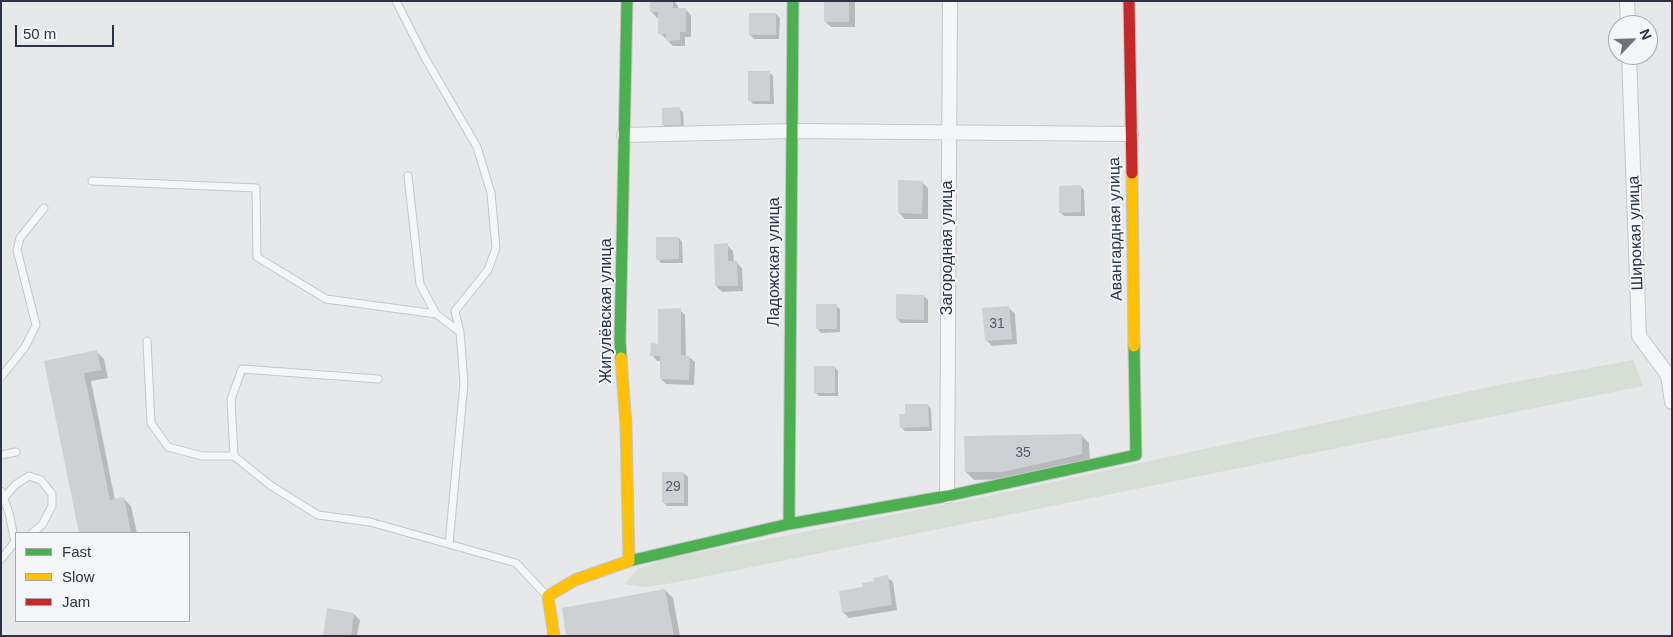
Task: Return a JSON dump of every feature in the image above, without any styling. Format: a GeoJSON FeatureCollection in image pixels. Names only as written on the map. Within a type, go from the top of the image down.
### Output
{"type":"FeatureCollection","features":[{"type":"Feature","properties":{"kind":"street","name":"Жигулёвская улица"},"geometry":{"type":"LineString","coordinates":[[627,1],[620,340],[626,426],[629,561]]}},
{"type":"Feature","properties":{"kind":"street","name":"Ладожская улица"},"geometry":{"type":"LineString","coordinates":[[789,524],[793,1]]}},
{"type":"Feature","properties":{"kind":"street","name":"Загородная улица"},"geometry":{"type":"LineString","coordinates":[[947,496],[950,1]]}},
{"type":"Feature","properties":{"kind":"street"},"geometry":{"type":"LineString","coordinates":[[1628,1],[1628,15]]}},
{"type":"Feature","properties":{"kind":"street","name":"Авангардная улица"},"geometry":{"type":"LineString","coordinates":[[947,496],[1136,455],[1130,2]]}},
{"type":"Feature","properties":{"kind":"street","name":"Широкая улица"},"geometry":{"type":"LineString","coordinates":[[1629,65],[1639,336],[1668,375],[1672,402]]}},
{"type":"Feature","properties":{"kind":"street"},"geometry":{"type":"LineString","coordinates":[[624,135],[792,131],[1131,134]]}},
{"type":"Feature","properties":{"kind":"street"},"geometry":{"type":"LineString","coordinates":[[554,636],[548,596],[575,580],[629,561],[789,524],[947,496]]}},
{"type":"Feature","properties":{"kind":"lane"},"geometry":{"type":"LineString","coordinates":[[396,1],[424,56],[477,147],[491,193],[496,248],[488,270],[455,311],[460,332],[464,383],[449,544]]}},
{"type":"Feature","properties":{"kind":"lane"},"geometry":{"type":"LineString","coordinates":[[408,176],[420,284],[436,314],[460,332]]}},
{"type":"Feature","properties":{"kind":"lane"},"geometry":{"type":"LineString","coordinates":[[92,181],[256,188],[257,256],[326,299],[436,314]]}},
{"type":"Feature","properties":{"kind":"lane"},"geometry":{"type":"LineString","coordinates":[[1,377],[25,347],[36,325],[17,250],[20,238],[44,208]]}},
{"type":"Feature","properties":{"kind":"lane"},"geometry":{"type":"LineString","coordinates":[[147,341],[151,423],[168,447],[202,456],[234,456],[270,485],[318,515],[370,522],[516,563],[548,596]]}},
{"type":"Feature","properties":{"kind":"lane"},"geometry":{"type":"LineString","coordinates":[[234,456],[231,398],[242,369],[378,379]]}},
{"type":"Feature","properties":{"kind":"lane"},"geometry":{"type":"LineString","coordinates":[[1,455],[16,452]]}},
{"type":"Feature","properties":{"kind":"lane"},"geometry":{"type":"LineString","coordinates":[[15,539],[2,494],[29,476],[41,480],[52,494],[52,506],[42,525],[33,532]]}},
{"type":"Feature","properties":{"kind":"lane"},"geometry":{"type":"LineString","coordinates":[[1,559],[15,543]]}},
{"type":"Feature","properties":{"kind":"shaded area"},"geometry":{"type":"Polygon","coordinates":[[[1633,360],[1643,386],[673,583],[645,587],[624,584],[638,569],[665,559],[984,497],[1498,385],[1633,360]]]}},
{"type":"Feature","properties":{"kind":"building"},"geometry":{"type":"Polygon","coordinates":[[[650,1],[673,1],[673,8],[686,8],[686,32],[680,32],[680,40],[666,41],[666,34],[658,34],[658,12],[650,12],[650,1]]]}},
{"type":"Feature","properties":{"kind":"building"},"geometry":{"type":"Polygon","coordinates":[[[824,1],[849,1],[849,22],[824,22],[824,1]]]}},
{"type":"Feature","properties":{"kind":"building"},"geometry":{"type":"Polygon","coordinates":[[[749,13],[776,13],[776,35],[749,35],[749,13]]]}},
{"type":"Feature","properties":{"kind":"building"},"geometry":{"type":"Polygon","coordinates":[[[748,71],[770,71],[770,101],[748,101],[748,71]]]}},
{"type":"Feature","properties":{"kind":"building"},"geometry":{"type":"Polygon","coordinates":[[[680,107],[681,125],[662,125],[662,108],[680,107]]]}},
{"type":"Feature","properties":{"kind":"building"},"geometry":{"type":"Polygon","coordinates":[[[898,180],[923,181],[922,214],[898,213],[898,180]]]}},
{"type":"Feature","properties":{"kind":"building"},"geometry":{"type":"Polygon","coordinates":[[[1081,185],[1081,212],[1059,213],[1059,186],[1081,185]]]}},
{"type":"Feature","properties":{"kind":"building"},"geometry":{"type":"Polygon","coordinates":[[[656,237],[679,237],[679,259],[656,260],[656,237]]]}},
{"type":"Feature","properties":{"kind":"building"},"geometry":{"type":"Polygon","coordinates":[[[728,243],[728,261],[737,261],[738,286],[715,286],[714,244],[728,243]]]}},
{"type":"Feature","properties":{"kind":"building"},"geometry":{"type":"Polygon","coordinates":[[[896,294],[924,295],[924,320],[896,319],[896,294]]]}},
{"type":"Feature","properties":{"kind":"building"},"geometry":{"type":"Polygon","coordinates":[[[816,304],[837,304],[837,329],[816,329],[816,304]]]}},
{"type":"Feature","properties":{"kind":"building"},"geometry":{"type":"Polygon","coordinates":[[[1009,306],[1012,339],[985,341],[982,308],[1009,306]]]}},
{"type":"Feature","properties":{"kind":"building"},"geometry":{"type":"Polygon","coordinates":[[[681,308],[681,355],[690,356],[689,380],[660,379],[660,356],[650,356],[651,343],[658,344],[658,309],[681,308]]]}},
{"type":"Feature","properties":{"kind":"building"},"geometry":{"type":"Polygon","coordinates":[[[97,350],[101,370],[84,373],[110,500],[124,497],[131,532],[79,532],[44,361],[97,350]]]}},
{"type":"Feature","properties":{"kind":"building"},"geometry":{"type":"Polygon","coordinates":[[[814,366],[835,366],[835,393],[814,393],[814,366]]]}},
{"type":"Feature","properties":{"kind":"building"},"geometry":{"type":"Polygon","coordinates":[[[905,404],[928,404],[929,427],[900,428],[899,414],[905,414],[905,404]]]}},
{"type":"Feature","properties":{"kind":"building"},"geometry":{"type":"Polygon","coordinates":[[[1082,434],[1082,454],[1003,472],[965,472],[964,436],[1082,434]]]}},
{"type":"Feature","properties":{"kind":"building"},"geometry":{"type":"Polygon","coordinates":[[[662,472],[684,472],[684,503],[662,503],[662,472]]]}},
{"type":"Feature","properties":{"kind":"building"},"geometry":{"type":"Polygon","coordinates":[[[888,575],[892,605],[842,613],[839,591],[863,587],[862,583],[874,581],[873,578],[888,575]]]}},
{"type":"Feature","properties":{"kind":"building"},"geometry":{"type":"Polygon","coordinates":[[[665,589],[674,636],[566,636],[562,608],[665,589]]]}},
{"type":"Feature","properties":{"kind":"building"},"geometry":{"type":"Polygon","coordinates":[[[327,608],[354,613],[351,636],[323,636],[327,608]]]}},
{"type":"Feature","properties":{"kind":"traffic: fast"},"geometry":{"type":"LineString","coordinates":[[621,358],[627,1]]}},
{"type":"Feature","properties":{"kind":"traffic: fast"},"geometry":{"type":"LineString","coordinates":[[789,524],[793,1]]}},
{"type":"Feature","properties":{"kind":"traffic: fast"},"geometry":{"type":"LineString","coordinates":[[629,561],[789,524],[947,496],[1136,455],[1134,346]]}},
{"type":"Feature","properties":{"kind":"traffic: slow"},"geometry":{"type":"LineString","coordinates":[[1132,173],[1134,346]]}},
{"type":"Feature","properties":{"kind":"traffic: slow"},"geometry":{"type":"LineString","coordinates":[[554,636],[548,596],[575,580],[629,561],[626,426],[621,358]]}},
{"type":"Feature","properties":{"kind":"traffic: jam"},"geometry":{"type":"LineString","coordinates":[[1129,1],[1132,173]]}}]}
